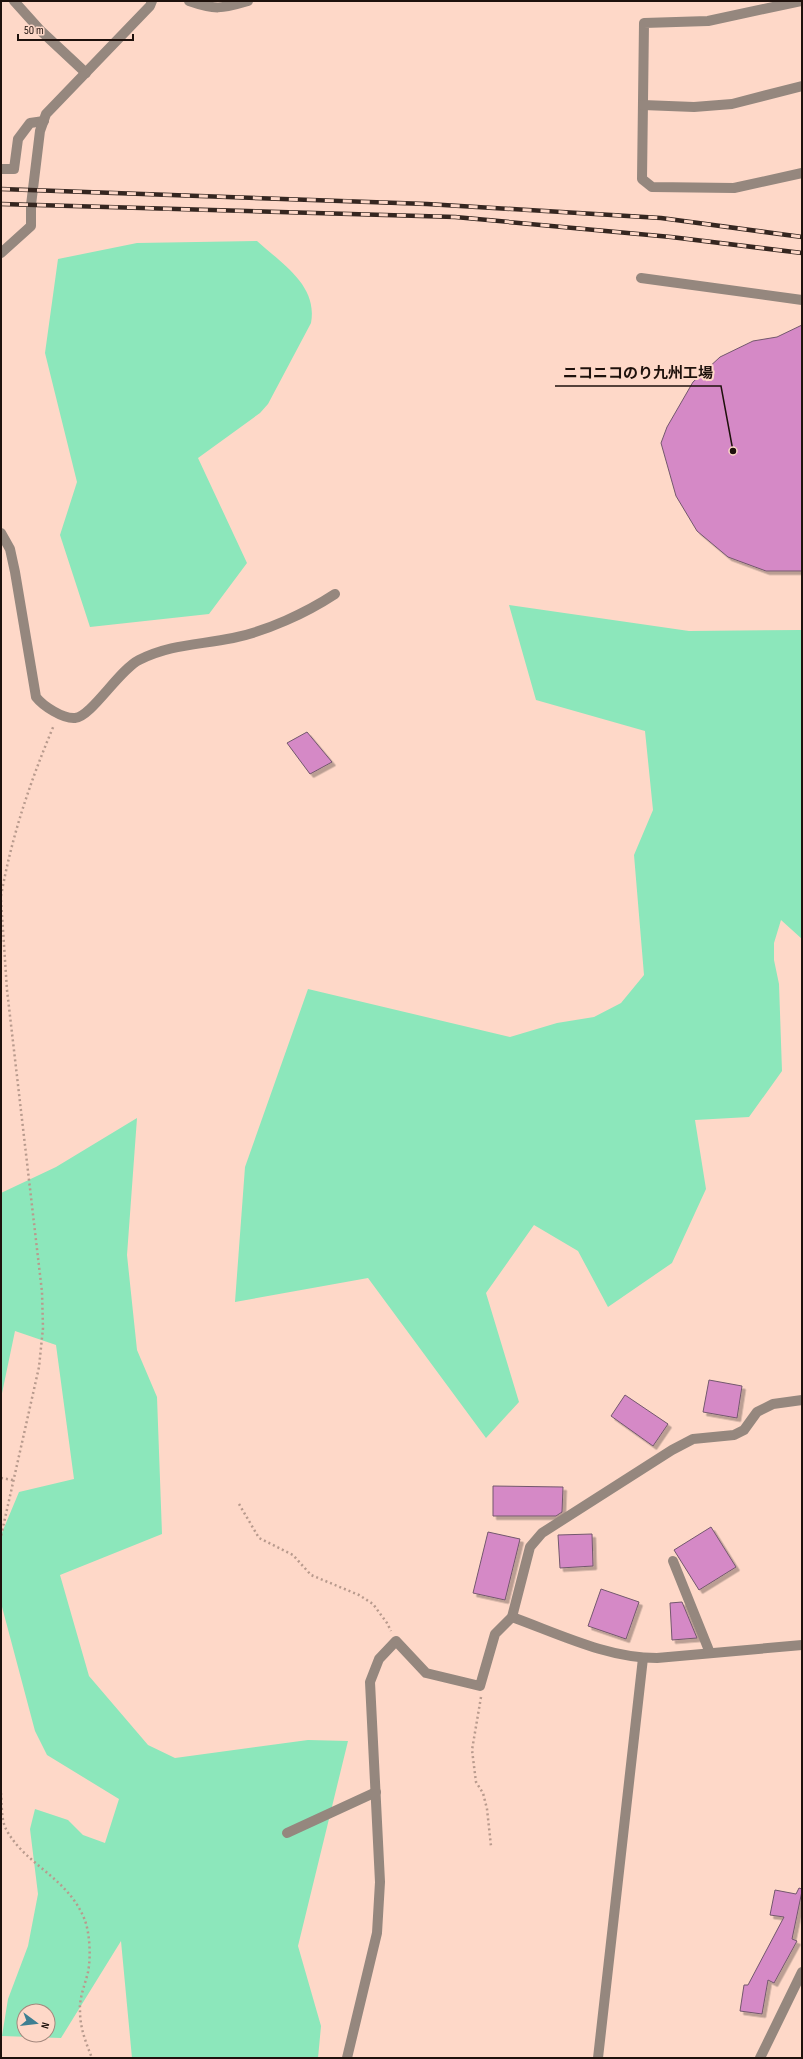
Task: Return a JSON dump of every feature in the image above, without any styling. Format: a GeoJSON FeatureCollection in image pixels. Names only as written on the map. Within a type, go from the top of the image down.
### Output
{"type":"FeatureCollection","features":[{"type":"Feature","properties":{"kind":"street"},"geometry":{"type":"LineString","coordinates":[[14,1],[41,31],[86,73]]}},
{"type":"Feature","properties":{"kind":"street"},"geometry":{"type":"LineString","coordinates":[[1,253],[31,226],[30,204],[40,131],[46,114],[150,6],[152,1]]}},
{"type":"Feature","properties":{"kind":"street"},"geometry":{"type":"LineString","coordinates":[[189,1],[209,8],[225,8],[248,1]]}},
{"type":"Feature","properties":{"kind":"street"},"geometry":{"type":"LineString","coordinates":[[801,1],[757,6],[708,21],[644,24],[642,179],[652,187],[734,188],[802,173]]}},
{"type":"Feature","properties":{"kind":"street"},"geometry":{"type":"LineString","coordinates":[[643,105],[694,107],[732,104],[802,86]]}},
{"type":"Feature","properties":{"kind":"street"},"geometry":{"type":"LineString","coordinates":[[1,169],[14,169],[18,139],[30,123],[44,121]]}},
{"type":"Feature","properties":{"kind":"street"},"geometry":{"type":"LineString","coordinates":[[641,278],[802,300]]}},
{"type":"Feature","properties":{"kind":"street"},"geometry":{"type":"LineString","coordinates":[[1,533],[10,549],[15,572],[36,697],[42,705],[58,713],[74,718],[85,715],[120,675],[137,661],[158,651],[174,646],[235,638],[281,622],[320,604],[335,594]]}},
{"type":"Feature","properties":{"kind":"street"},"geometry":{"type":"LineString","coordinates":[[347,2058],[376,1933],[380,1882],[370,1682],[379,1659],[396,1641],[426,1673],[480,1686],[494,1634],[512,1617],[530,1547],[542,1533],[672,1450],[693,1439],[734,1435],[744,1430],[757,1412],[768,1406],[802,1400]]}},
{"type":"Feature","properties":{"kind":"street"},"geometry":{"type":"LineString","coordinates":[[673,1561],[710,1653]]}},
{"type":"Feature","properties":{"kind":"street"},"geometry":{"type":"LineString","coordinates":[[512,1617],[616,1654],[643,1658],[802,1645]]}},
{"type":"Feature","properties":{"kind":"street"},"geometry":{"type":"LineString","coordinates":[[598,2058],[643,1658]]}},
{"type":"Feature","properties":{"kind":"street"},"geometry":{"type":"LineString","coordinates":[[287,1833],[376,1792]]}},
{"type":"Feature","properties":{"kind":"street"},"geometry":{"type":"LineString","coordinates":[[760,2058],[802,1972]]}},
{"type":"Feature","properties":{"kind":"path"},"geometry":{"type":"LineString","coordinates":[[1,896],[7,860],[30,783],[58,713]]}},
{"type":"Feature","properties":{"kind":"path"},"geometry":{"type":"LineString","coordinates":[[1,900],[7,990],[42,1292],[43,1328],[39,1367],[1,1536]]}},
{"type":"Feature","properties":{"kind":"path"},"geometry":{"type":"LineString","coordinates":[[1,1478],[13,1480]]}},
{"type":"Feature","properties":{"kind":"path"},"geometry":{"type":"LineString","coordinates":[[239,1504],[259,1538],[293,1555],[311,1575],[359,1595],[373,1604],[387,1623],[396,1641]]}},
{"type":"Feature","properties":{"kind":"path"},"geometry":{"type":"LineString","coordinates":[[480,1686],[482,1699],[472,1750],[476,1782],[483,1793],[487,1809],[491,1846]]}},
{"type":"Feature","properties":{"kind":"path"},"geometry":{"type":"LineString","coordinates":[[1,1793],[5,1828],[19,1848],[65,1888],[84,1918],[89,1943],[88,1970],[80,2010],[83,2035],[92,2058]]}},
{"type":"Feature","properties":{"kind":"green space"},"geometry":{"type":"Polygon","coordinates":[[[257,241],[287,267],[304,286],[309,297],[312,310],[311,323],[268,404],[260,413],[198,458],[247,563],[209,614],[90,627],[60,535],[77,482],[45,353],[58,259],[137,243],[257,241]]]}},
{"type":"Feature","properties":{"kind":"green space"},"geometry":{"type":"Polygon","coordinates":[[[509,605],[689,631],[802,630],[802,939],[781,920],[774,943],[774,960],[779,984],[782,1071],[749,1117],[695,1120],[706,1189],[672,1263],[608,1307],[578,1251],[534,1225],[486,1293],[519,1402],[486,1438],[368,1278],[235,1302],[245,1167],[308,989],[510,1037],[557,1023],[594,1017],[621,1003],[644,975],[634,855],[653,810],[645,731],[536,700],[509,605]]]}},
{"type":"Feature","properties":{"kind":"green space"},"geometry":{"type":"Polygon","coordinates":[[[137,1118],[127,1255],[137,1350],[157,1397],[162,1534],[60,1575],[89,1676],[148,1745],[175,1758],[308,1740],[348,1741],[298,1946],[321,2026],[318,2058],[132,2058],[121,1941],[61,2038],[56,2038],[56,2003],[16,2003],[16,2036],[2,2036],[8,1999],[28,1946],[38,1894],[30,1829],[35,1809],[68,1820],[83,1835],[105,1843],[119,1799],[47,1755],[35,1731],[1,1603],[1,1535],[19,1492],[74,1479],[56,1345],[15,1331],[1,1398],[1,1193],[56,1167],[137,1118]]]}},
{"type":"Feature","properties":{"kind":"building"},"geometry":{"type":"Polygon","coordinates":[[[802,325],[802,571],[766,571],[728,557],[697,531],[676,496],[661,443],[667,427],[693,382],[720,357],[753,341],[777,337],[802,325]]]}},
{"type":"Feature","properties":{"kind":"building"},"geometry":{"type":"Polygon","coordinates":[[[307,732],[332,762],[310,774],[287,743],[307,732]]]}},
{"type":"Feature","properties":{"kind":"building"},"geometry":{"type":"Polygon","coordinates":[[[709,1380],[742,1386],[737,1418],[703,1412],[709,1380]]]}},
{"type":"Feature","properties":{"kind":"building"},"geometry":{"type":"Polygon","coordinates":[[[625,1395],[668,1424],[653,1446],[611,1416],[625,1395]]]}},
{"type":"Feature","properties":{"kind":"building"},"geometry":{"type":"Polygon","coordinates":[[[493,1486],[563,1487],[562,1512],[556,1516],[493,1516],[493,1486]]]}},
{"type":"Feature","properties":{"kind":"building"},"geometry":{"type":"Polygon","coordinates":[[[711,1527],[736,1567],[699,1590],[674,1550],[711,1527]]]}},
{"type":"Feature","properties":{"kind":"building"},"geometry":{"type":"Polygon","coordinates":[[[488,1532],[520,1539],[505,1600],[473,1593],[488,1532]]]}},
{"type":"Feature","properties":{"kind":"building"},"geometry":{"type":"Polygon","coordinates":[[[592,1534],[593,1566],[560,1568],[558,1535],[592,1534]]]}},
{"type":"Feature","properties":{"kind":"building"},"geometry":{"type":"Polygon","coordinates":[[[601,1589],[639,1602],[626,1639],[588,1626],[601,1589]]]}},
{"type":"Feature","properties":{"kind":"building"},"geometry":{"type":"Polygon","coordinates":[[[682,1602],[697,1638],[672,1640],[670,1603],[682,1602]]]}},
{"type":"Feature","properties":{"kind":"building"},"geometry":{"type":"Polygon","coordinates":[[[799,1888],[802,1889],[802,1891],[792,1939],[797,1941],[774,1983],[768,1980],[762,2014],[740,2011],[744,1985],[748,1985],[784,1917],[770,1915],[775,1890],[796,1894],[799,1888]]]}},
{"type":"Feature","properties":{"kind":"railway"},"geometry":{"type":"LineString","coordinates":[[1,189],[427,204],[661,218],[802,237]]}},
{"type":"Feature","properties":{"kind":"railway"},"geometry":{"type":"LineString","coordinates":[[1,204],[455,217],[671,237],[802,253]]}},
{"type":"Feature","properties":{"kind":"place","name":"ニコニコのり九州工場"},"geometry":{"type":"Point","coordinates":[733,451]}}]}
